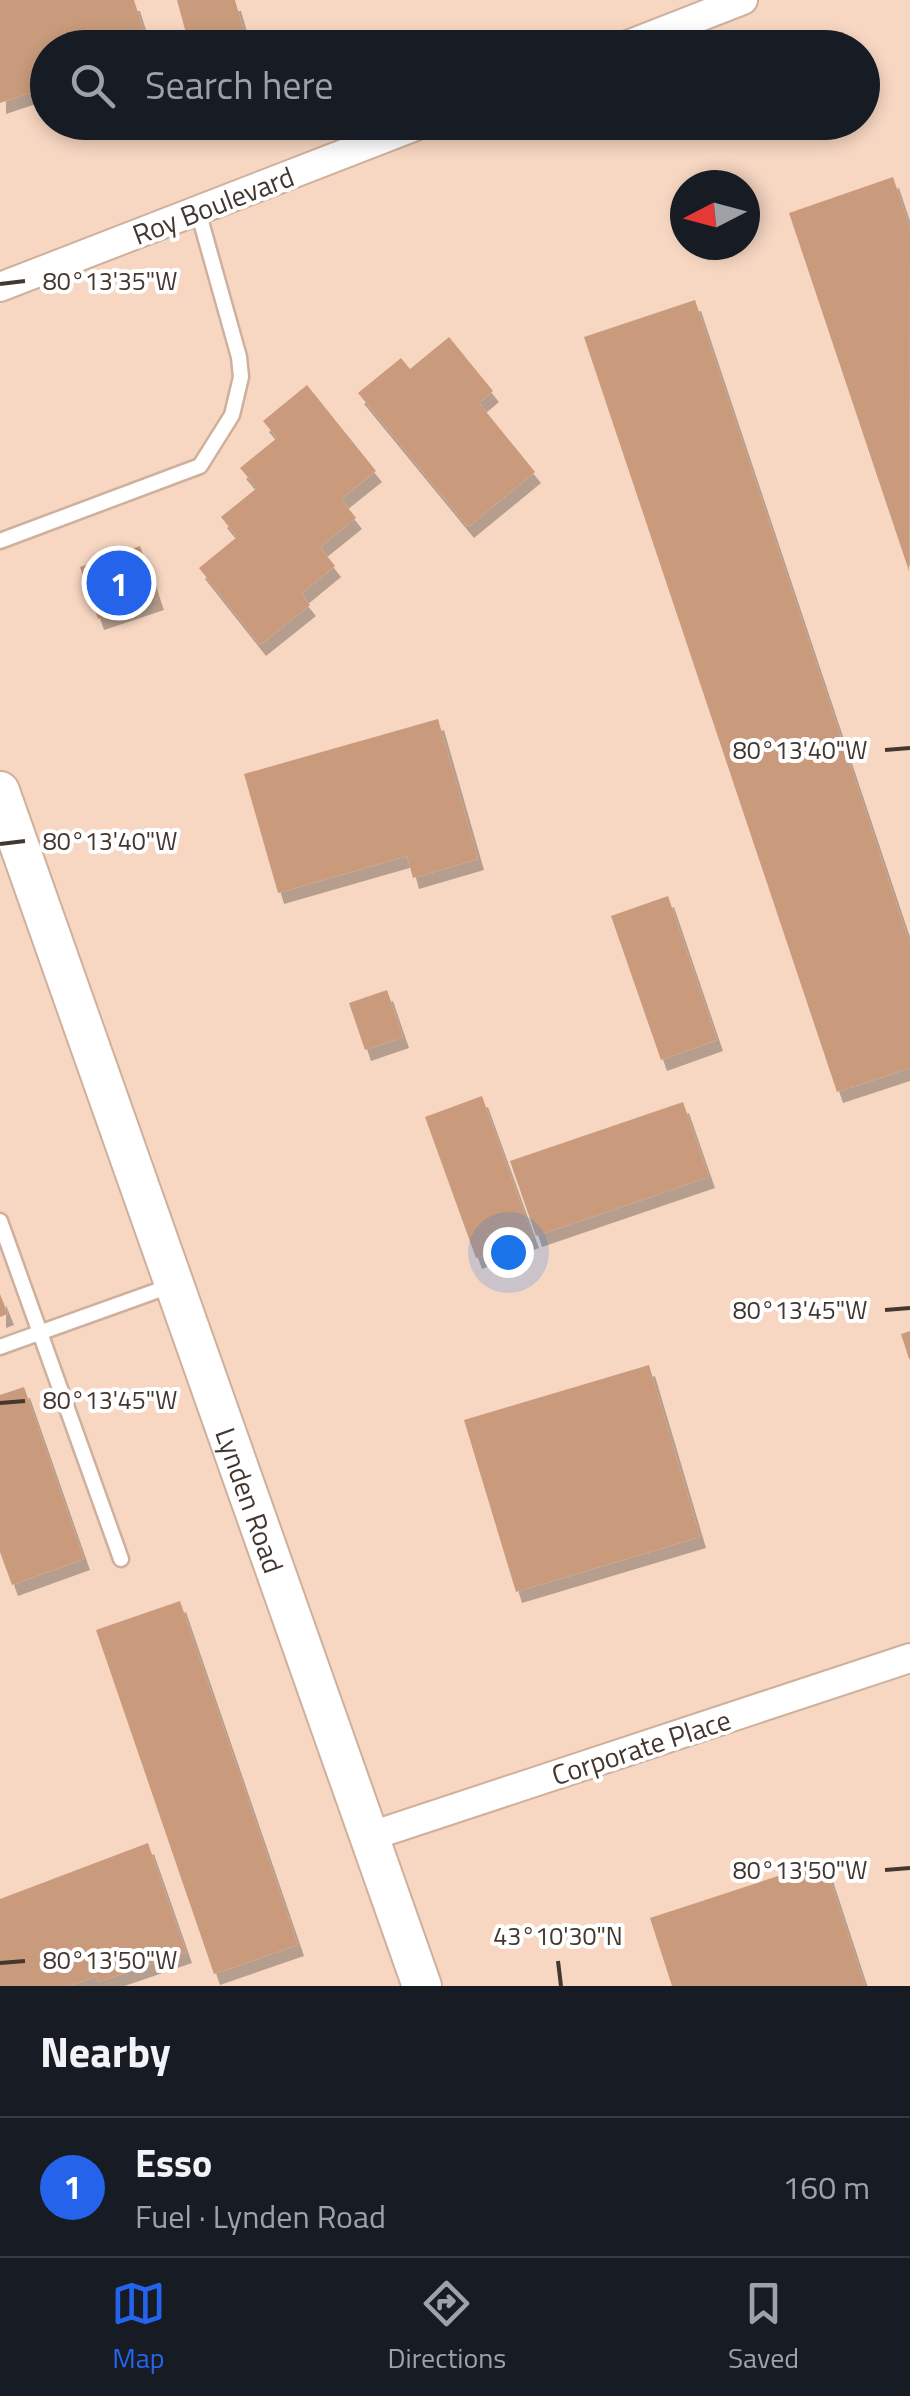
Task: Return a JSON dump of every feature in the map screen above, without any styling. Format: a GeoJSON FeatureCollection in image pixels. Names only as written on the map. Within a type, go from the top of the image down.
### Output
{"type":"FeatureCollection","features":[{"type":"Feature","properties":{"kind":"main road","name":"Lynden Road"},"geometry":{"type":"LineString","coordinates":[[0,791],[422,1986]]}},
{"type":"Feature","properties":{"kind":"street"},"geometry":{"type":"LineString","coordinates":[[666,30],[743,0]]}},
{"type":"Feature","properties":{"kind":"street","name":"Roy Boulevard"},"geometry":{"type":"LineString","coordinates":[[0,287],[379,140]]}},
{"type":"Feature","properties":{"kind":"street","name":"Corporate Place"},"geometry":{"type":"LineString","coordinates":[[371,1836],[910,1658]]}},
{"type":"Feature","properties":{"kind":"lane"},"geometry":{"type":"LineString","coordinates":[[0,541],[200,466],[232,415],[241,377],[239,357],[198,210]]}},
{"type":"Feature","properties":{"kind":"lane"},"geometry":{"type":"LineString","coordinates":[[0,1221],[120,1559]]}},
{"type":"Feature","properties":{"kind":"lane"},"geometry":{"type":"LineString","coordinates":[[0,1348],[176,1285]]}},
{"type":"Feature","properties":{"kind":"building"},"geometry":{"type":"Polygon","coordinates":[[[0,0],[134,0],[143,30],[30,30],[30,93],[0,103],[0,0]]]}},
{"type":"Feature","properties":{"kind":"building"},"geometry":{"type":"Polygon","coordinates":[[[177,0],[235,0],[244,30],[185,30],[177,0]]]}},
{"type":"Feature","properties":{"kind":"building"},"geometry":{"type":"Polygon","coordinates":[[[893,177],[910,228],[909,571],[789,213],[893,177]]]}},
{"type":"Feature","properties":{"kind":"building"},"geometry":{"type":"Polygon","coordinates":[[[695,300],[910,944],[910,1068],[837,1092],[584,337],[695,300]]]}},
{"type":"Feature","properties":{"kind":"building"},"geometry":{"type":"Polygon","coordinates":[[[449,337],[493,391],[479,403],[535,472],[468,527],[358,393],[401,358],[410,369],[449,337]]]}},
{"type":"Feature","properties":{"kind":"building"},"geometry":{"type":"Polygon","coordinates":[[[307,385],[376,471],[341,499],[356,518],[320,547],[335,566],[301,594],[310,605],[260,645],[199,568],[237,537],[221,517],[257,488],[240,468],[277,438],[263,421],[307,385]]]}},
{"type":"Feature","properties":{"kind":"building"},"geometry":{"type":"Polygon","coordinates":[[[140,546],[158,599],[98,619],[80,567],[140,546]]]}},
{"type":"Feature","properties":{"kind":"building"},"geometry":{"type":"Polygon","coordinates":[[[438,719],[478,859],[413,878],[407,856],[278,893],[244,774],[438,719]]]}},
{"type":"Feature","properties":{"kind":"building"},"geometry":{"type":"Polygon","coordinates":[[[668,896],[717,1040],[661,1060],[611,916],[668,896]]]}},
{"type":"Feature","properties":{"kind":"building"},"geometry":{"type":"Polygon","coordinates":[[[387,990],[403,1037],[365,1050],[349,1003],[387,990]]]}},
{"type":"Feature","properties":{"kind":"building"},"geometry":{"type":"Polygon","coordinates":[[[482,1096],[533,1237],[476,1258],[425,1117],[482,1096]]]}},
{"type":"Feature","properties":{"kind":"building"},"geometry":{"type":"Polygon","coordinates":[[[683,1102],[709,1177],[536,1236],[510,1161],[683,1102]]]}},
{"type":"Feature","properties":{"kind":"building"},"geometry":{"type":"Polygon","coordinates":[[[0,1294],[8,1314],[0,1317],[0,1294]]]}},
{"type":"Feature","properties":{"kind":"building"},"geometry":{"type":"Polygon","coordinates":[[[910,1331],[910,1359],[909,1359],[901,1334],[910,1331]]]}},
{"type":"Feature","properties":{"kind":"building"},"geometry":{"type":"Polygon","coordinates":[[[649,1365],[700,1537],[516,1592],[464,1420],[649,1365]]]}},
{"type":"Feature","properties":{"kind":"building"},"geometry":{"type":"Polygon","coordinates":[[[24,1387],[84,1559],[12,1585],[0,1552],[0,1395],[24,1387]]]}},
{"type":"Feature","properties":{"kind":"building"},"geometry":{"type":"Polygon","coordinates":[[[180,1601],[298,1945],[214,1974],[96,1630],[180,1601]]]}},
{"type":"Feature","properties":{"kind":"building"},"geometry":{"type":"Polygon","coordinates":[[[148,1843],[186,1952],[98,1982],[97,1976],[68,1986],[0,1986],[0,1899],[148,1843]]]}},
{"type":"Feature","properties":{"kind":"building"},"geometry":{"type":"Polygon","coordinates":[[[824,1861],[865,1986],[672,1986],[650,1918],[824,1861]]]}},
{"type":"Feature","properties":{"kind":"place","name":"Esso"},"geometry":{"type":"Point","coordinates":[119,583]}}]}
